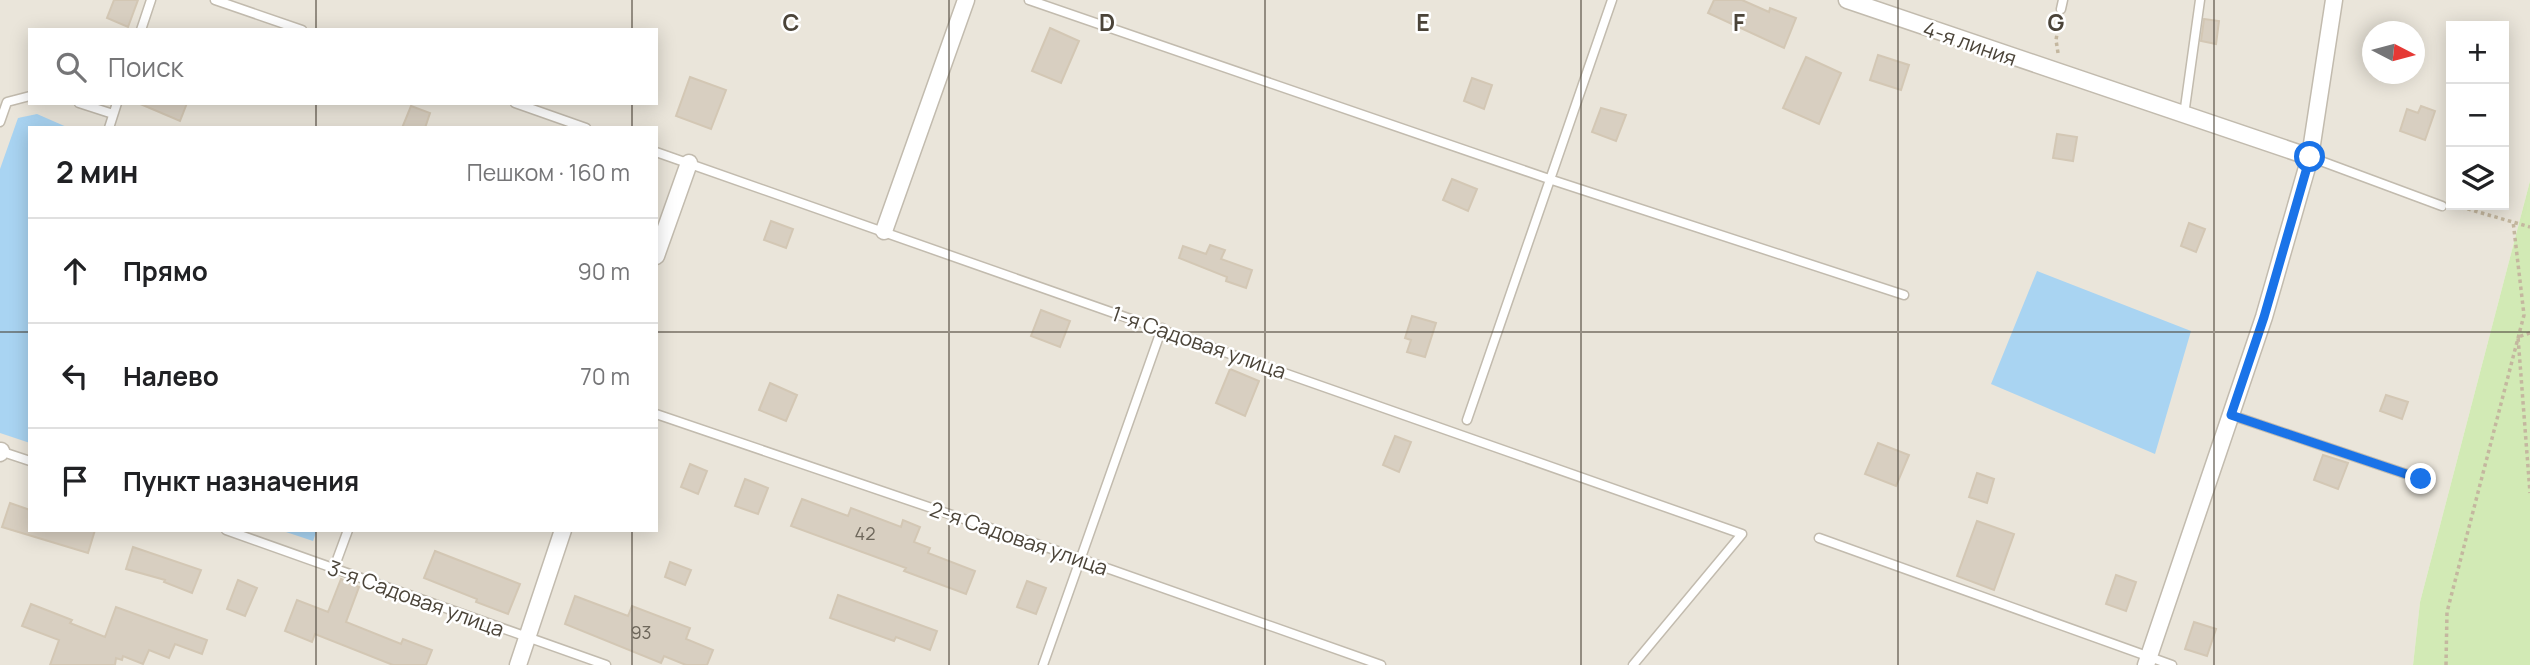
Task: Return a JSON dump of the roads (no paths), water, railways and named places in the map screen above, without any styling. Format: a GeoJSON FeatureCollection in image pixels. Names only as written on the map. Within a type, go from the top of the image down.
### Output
{"type":"FeatureCollection","features":[{"type":"Feature","properties":{"kind":"street"},"geometry":{"type":"LineString","coordinates":[[884,231],[966,0]]}},
{"type":"Feature","properties":{"kind":"street","name":"4-я линия"},"geometry":{"type":"LineString","coordinates":[[1847,0],[2310,157]]}},
{"type":"Feature","properties":{"kind":"street"},"geometry":{"type":"LineString","coordinates":[[2148,660],[2264,317],[2310,157],[2334,0]]}},
{"type":"Feature","properties":{"kind":"street"},"geometry":{"type":"LineString","coordinates":[[658,250],[689,163]]}},
{"type":"Feature","properties":{"kind":"street"},"geometry":{"type":"LineString","coordinates":[[518,665],[562,532]]}},
{"type":"Feature","properties":{"kind":"lane"},"geometry":{"type":"LineString","coordinates":[[142,28],[151,0]]}},
{"type":"Feature","properties":{"kind":"lane"},"geometry":{"type":"LineString","coordinates":[[215,0],[296,28]]}},
{"type":"Feature","properties":{"kind":"lane"},"geometry":{"type":"LineString","coordinates":[[1029,0],[1549,179],[1904,295]]}},
{"type":"Feature","properties":{"kind":"lane"},"geometry":{"type":"LineString","coordinates":[[1467,420],[1612,0]]}},
{"type":"Feature","properties":{"kind":"lane"},"geometry":{"type":"LineString","coordinates":[[2184,115],[2200,0]]}},
{"type":"Feature","properties":{"kind":"lane"},"geometry":{"type":"LineString","coordinates":[[0,122],[7,102],[28,97]]}},
{"type":"Feature","properties":{"kind":"lane"},"geometry":{"type":"LineString","coordinates":[[85,105],[113,114]]}},
{"type":"Feature","properties":{"kind":"lane"},"geometry":{"type":"LineString","coordinates":[[110,126],[116,105]]}},
{"type":"Feature","properties":{"kind":"lane"},"geometry":{"type":"LineString","coordinates":[[521,105],[580,126]]}},
{"type":"Feature","properties":{"kind":"lane","name":"1-я Садовая улица"},"geometry":{"type":"LineString","coordinates":[[658,153],[1163,328],[1742,534],[1633,665]]}},
{"type":"Feature","properties":{"kind":"lane"},"geometry":{"type":"LineString","coordinates":[[2310,157],[2442,206]]}},
{"type":"Feature","properties":{"kind":"lane"},"geometry":{"type":"LineString","coordinates":[[1043,665],[1163,328]]}},
{"type":"Feature","properties":{"kind":"lane","name":"2-я Садовая улица"},"geometry":{"type":"LineString","coordinates":[[658,415],[1381,665]]}},
{"type":"Feature","properties":{"kind":"lane"},"geometry":{"type":"LineString","coordinates":[[2231,415],[2421,479]]}},
{"type":"Feature","properties":{"kind":"lane"},"geometry":{"type":"LineString","coordinates":[[0,451],[28,460]]}},
{"type":"Feature","properties":{"kind":"lane","name":"3-я Садовая улица"},"geometry":{"type":"LineString","coordinates":[[232,532],[606,665]]}},
{"type":"Feature","properties":{"kind":"lane"},"geometry":{"type":"LineString","coordinates":[[334,568],[347,532]]}},
{"type":"Feature","properties":{"kind":"lane"},"geometry":{"type":"LineString","coordinates":[[1819,538],[2148,660],[2172,665]]}},
{"type":"Feature","properties":{"kind":"water"},"geometry":{"type":"Polygon","coordinates":[[[37,114],[64,126],[28,126],[28,442],[0,433],[0,169],[18,118],[37,114]]]}},
{"type":"Feature","properties":{"kind":"water"},"geometry":{"type":"Polygon","coordinates":[[[2037,271],[2191,331],[2155,454],[1991,384],[2037,271]]]}},
{"type":"Feature","properties":{"kind":"water"},"geometry":{"type":"Polygon","coordinates":[[[286,532],[316,532],[313,541],[286,532]]]}}]}
